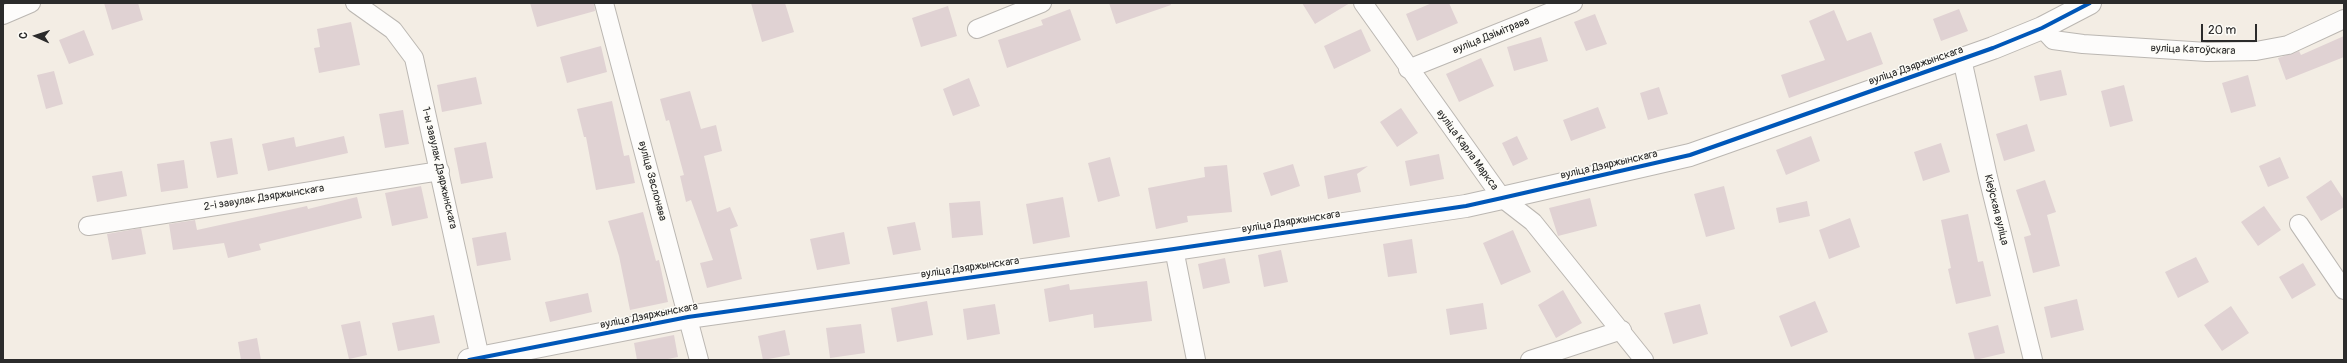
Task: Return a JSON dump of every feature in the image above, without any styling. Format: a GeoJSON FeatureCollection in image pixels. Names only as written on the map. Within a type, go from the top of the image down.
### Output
{"type":"FeatureCollection","features":[{"type":"Feature","properties":{"kind":"street"},"geometry":{"type":"LineString","coordinates":[[3,14],[31,3]]}},
{"type":"Feature","properties":{"kind":"street","name":"1-ы завулак Дзяржынскага"},"geometry":{"type":"LineString","coordinates":[[355,3],[394,30],[414,58],[440,171],[475,359]]}},
{"type":"Feature","properties":{"kind":"street","name":"вуліца Заслонава"},"geometry":{"type":"LineString","coordinates":[[604,3],[699,360]]}},
{"type":"Feature","properties":{"kind":"street"},"geometry":{"type":"LineString","coordinates":[[977,29],[1042,3]]}},
{"type":"Feature","properties":{"kind":"street","name":"вуліца Карла Маркса"},"geometry":{"type":"LineString","coordinates":[[1363,3],[1408,69],[1502,198],[1534,222],[1622,330],[1644,360]]}},
{"type":"Feature","properties":{"kind":"street","name":"вуліца Дзімітрава"},"geometry":{"type":"LineString","coordinates":[[1408,69],[1573,3]]}},
{"type":"Feature","properties":{"kind":"street","name":"вуліца Дзяржынскага"},"geometry":{"type":"LineString","coordinates":[[475,359],[688,317],[1174,249],[1466,206],[1690,156],[1962,59],[2042,28],[2090,3]]}},
{"type":"Feature","properties":{"kind":"street","name":"вуліца Катоўскага"},"geometry":{"type":"LineString","coordinates":[[2042,28],[2053,40],[2083,44],[2207,52],[2256,51],[2288,45],[2344,19]]}},
{"type":"Feature","properties":{"kind":"street","name":"Кіеўская вуліца"},"geometry":{"type":"LineString","coordinates":[[1962,59],[1988,177],[2033,360]]}},
{"type":"Feature","properties":{"kind":"street","name":"2-і завулак Дзяржынскага"},"geometry":{"type":"LineString","coordinates":[[88,226],[440,171]]}},
{"type":"Feature","properties":{"kind":"street"},"geometry":{"type":"LineString","coordinates":[[2299,224],[2344,290]]}},
{"type":"Feature","properties":{"kind":"street"},"geometry":{"type":"LineString","coordinates":[[1174,249],[1196,360]]}},
{"type":"Feature","properties":{"kind":"street"},"geometry":{"type":"LineString","coordinates":[[1530,360],[1622,330]]}},
{"type":"Feature","properties":{"kind":"building"},"geometry":{"type":"Polygon","coordinates":[[[104,3],[138,3],[143,20],[112,30],[104,3]]]}},
{"type":"Feature","properties":{"kind":"building"},"geometry":{"type":"Polygon","coordinates":[[[530,3],[594,3],[595,11],[537,27],[530,3]]]}},
{"type":"Feature","properties":{"kind":"building"},"geometry":{"type":"Polygon","coordinates":[[[751,3],[785,3],[794,32],[762,42],[751,3]]]}},
{"type":"Feature","properties":{"kind":"building"},"geometry":{"type":"Polygon","coordinates":[[[1109,3],[1170,3],[1171,5],[1116,24],[1109,3]]]}},
{"type":"Feature","properties":{"kind":"building"},"geometry":{"type":"Polygon","coordinates":[[[1302,3],[1350,3],[1315,24],[1302,3]]]}},
{"type":"Feature","properties":{"kind":"building"},"geometry":{"type":"Polygon","coordinates":[[[1432,3],[1449,3],[1458,23],[1417,41],[1406,14],[1432,3]]]}},
{"type":"Feature","properties":{"kind":"building"},"geometry":{"type":"Polygon","coordinates":[[[948,6],[957,36],[921,47],[912,18],[948,6]]]}},
{"type":"Feature","properties":{"kind":"building"},"geometry":{"type":"Polygon","coordinates":[[[1070,9],[1081,40],[1007,68],[998,40],[1043,25],[1041,20],[1070,9]]]}},
{"type":"Feature","properties":{"kind":"building"},"geometry":{"type":"Polygon","coordinates":[[[1959,9],[1968,31],[1941,41],[1933,19],[1959,9]]]}},
{"type":"Feature","properties":{"kind":"building"},"geometry":{"type":"Polygon","coordinates":[[[1834,10],[1847,41],[1871,32],[1883,64],[1789,98],[1781,75],[1825,60],[1809,21],[1834,10]]]}},
{"type":"Feature","properties":{"kind":"building"},"geometry":{"type":"Polygon","coordinates":[[[1595,14],[1607,44],[1586,51],[1574,22],[1595,14]]]}},
{"type":"Feature","properties":{"kind":"building"},"geometry":{"type":"Polygon","coordinates":[[[351,22],[360,65],[319,73],[314,48],[320,47],[317,29],[351,22]]]}},
{"type":"Feature","properties":{"kind":"building"},"geometry":{"type":"Polygon","coordinates":[[[1361,29],[1371,51],[1334,69],[1324,46],[1361,29]]]}},
{"type":"Feature","properties":{"kind":"building"},"geometry":{"type":"Polygon","coordinates":[[[84,30],[94,55],[69,64],[59,40],[84,30]]]}},
{"type":"Feature","properties":{"kind":"building"},"geometry":{"type":"Polygon","coordinates":[[[2344,36],[2344,57],[2286,80],[2278,58],[2299,51],[2301,55],[2344,36]]]}},
{"type":"Feature","properties":{"kind":"building"},"geometry":{"type":"Polygon","coordinates":[[[1541,37],[1548,61],[1514,71],[1507,47],[1541,37]]]}},
{"type":"Feature","properties":{"kind":"building"},"geometry":{"type":"Polygon","coordinates":[[[601,46],[607,72],[567,83],[560,57],[601,46]]]}},
{"type":"Feature","properties":{"kind":"building"},"geometry":{"type":"Polygon","coordinates":[[[1481,58],[1494,86],[1459,102],[1446,74],[1481,58]]]}},
{"type":"Feature","properties":{"kind":"building"},"geometry":{"type":"Polygon","coordinates":[[[2061,70],[2067,95],[2040,101],[2034,76],[2061,70]]]}},
{"type":"Feature","properties":{"kind":"building"},"geometry":{"type":"Polygon","coordinates":[[[54,71],[63,104],[46,109],[37,75],[54,71]]]}},
{"type":"Feature","properties":{"kind":"building"},"geometry":{"type":"Polygon","coordinates":[[[2248,75],[2256,106],[2231,113],[2222,83],[2248,75]]]}},
{"type":"Feature","properties":{"kind":"building"},"geometry":{"type":"Polygon","coordinates":[[[476,77],[482,104],[442,112],[437,85],[476,77]]]}},
{"type":"Feature","properties":{"kind":"building"},"geometry":{"type":"Polygon","coordinates":[[[969,78],[980,106],[953,116],[943,89],[969,78]]]}},
{"type":"Feature","properties":{"kind":"building"},"geometry":{"type":"Polygon","coordinates":[[[2124,85],[2133,121],[2110,127],[2101,91],[2124,85]]]}},
{"type":"Feature","properties":{"kind":"building"},"geometry":{"type":"Polygon","coordinates":[[[1659,87],[1668,114],[1648,120],[1640,93],[1659,87]]]}},
{"type":"Feature","properties":{"kind":"building"},"geometry":{"type":"Polygon","coordinates":[[[690,91],[701,129],[716,125],[722,151],[704,156],[717,212],[730,207],[738,226],[730,229],[742,279],[707,288],[700,263],[713,260],[691,200],[686,202],[680,176],[684,175],[669,120],[666,121],[660,99],[690,91]]]}},
{"type":"Feature","properties":{"kind":"building"},"geometry":{"type":"Polygon","coordinates":[[[612,101],[624,156],[629,155],[635,183],[596,190],[586,137],[584,137],[577,109],[612,101]]]}},
{"type":"Feature","properties":{"kind":"building"},"geometry":{"type":"Polygon","coordinates":[[[1598,107],[1606,128],[1571,141],[1563,120],[1598,107]]]}},
{"type":"Feature","properties":{"kind":"building"},"geometry":{"type":"Polygon","coordinates":[[[1401,108],[1418,133],[1397,147],[1380,122],[1401,108]]]}},
{"type":"Feature","properties":{"kind":"building"},"geometry":{"type":"Polygon","coordinates":[[[403,110],[409,144],[385,148],[379,114],[403,110]]]}},
{"type":"Feature","properties":{"kind":"building"},"geometry":{"type":"Polygon","coordinates":[[[2027,124],[2035,151],[2004,161],[1996,134],[2027,124]]]}},
{"type":"Feature","properties":{"kind":"building"},"geometry":{"type":"Polygon","coordinates":[[[344,136],[348,153],[268,171],[262,144],[294,137],[296,147],[344,136]]]}},
{"type":"Feature","properties":{"kind":"building"},"geometry":{"type":"Polygon","coordinates":[[[1517,136],[1528,159],[1513,166],[1502,143],[1517,136]]]}},
{"type":"Feature","properties":{"kind":"building"},"geometry":{"type":"Polygon","coordinates":[[[1811,136],[1820,161],[1786,175],[1776,150],[1811,136]]]}},
{"type":"Feature","properties":{"kind":"building"},"geometry":{"type":"Polygon","coordinates":[[[232,138],[238,174],[217,178],[210,142],[232,138]]]}},
{"type":"Feature","properties":{"kind":"building"},"geometry":{"type":"Polygon","coordinates":[[[486,142],[493,178],[461,184],[454,148],[486,142]]]}},
{"type":"Feature","properties":{"kind":"building"},"geometry":{"type":"Polygon","coordinates":[[[1941,143],[1950,172],[1923,181],[1914,152],[1941,143]]]}},
{"type":"Feature","properties":{"kind":"building"},"geometry":{"type":"Polygon","coordinates":[[[1439,154],[1444,179],[1410,186],[1405,161],[1439,154]]]}},
{"type":"Feature","properties":{"kind":"building"},"geometry":{"type":"Polygon","coordinates":[[[1110,157],[1120,196],[1098,202],[1088,163],[1110,157]]]}},
{"type":"Feature","properties":{"kind":"building"},"geometry":{"type":"Polygon","coordinates":[[[2280,157],[2289,178],[2268,187],[2259,166],[2280,157]]]}},
{"type":"Feature","properties":{"kind":"building"},"geometry":{"type":"Polygon","coordinates":[[[184,160],[188,188],[161,192],[157,164],[184,160]]]}},
{"type":"Feature","properties":{"kind":"building"},"geometry":{"type":"Polygon","coordinates":[[[1293,164],[1300,186],[1271,196],[1263,173],[1293,164]]]}},
{"type":"Feature","properties":{"kind":"building"},"geometry":{"type":"Polygon","coordinates":[[[1227,165],[1232,212],[1187,216],[1188,222],[1156,229],[1148,188],[1205,177],[1204,167],[1227,165]]]}},
{"type":"Feature","properties":{"kind":"building"},"geometry":{"type":"Polygon","coordinates":[[[1368,166],[1357,174],[1361,192],[1328,199],[1324,176],[1368,166]]]}},
{"type":"Feature","properties":{"kind":"building"},"geometry":{"type":"Polygon","coordinates":[[[122,171],[127,196],[97,202],[92,176],[122,171]]]}},
{"type":"Feature","properties":{"kind":"building"},"geometry":{"type":"Polygon","coordinates":[[[2045,180],[2056,212],[2047,215],[2060,266],[2033,273],[2024,237],[2031,235],[2016,190],[2045,180]]]}},
{"type":"Feature","properties":{"kind":"building"},"geometry":{"type":"Polygon","coordinates":[[[2331,180],[2344,200],[2344,207],[2321,221],[2306,197],[2331,180]]]}},
{"type":"Feature","properties":{"kind":"building"},"geometry":{"type":"Polygon","coordinates":[[[421,186],[428,218],[392,226],[385,193],[421,186]]]}},
{"type":"Feature","properties":{"kind":"building"},"geometry":{"type":"Polygon","coordinates":[[[1724,186],[1735,229],[1706,237],[1694,194],[1724,186]]]}},
{"type":"Feature","properties":{"kind":"building"},"geometry":{"type":"Polygon","coordinates":[[[357,197],[362,218],[259,244],[261,250],[228,258],[224,243],[173,250],[169,224],[195,220],[197,230],[307,206],[308,209],[357,197]]]}},
{"type":"Feature","properties":{"kind":"building"},"geometry":{"type":"Polygon","coordinates":[[[1063,197],[1070,237],[1033,244],[1026,204],[1063,197]]]}},
{"type":"Feature","properties":{"kind":"building"},"geometry":{"type":"Polygon","coordinates":[[[1590,198],[1597,226],[1558,236],[1549,208],[1590,198]]]}},
{"type":"Feature","properties":{"kind":"building"},"geometry":{"type":"Polygon","coordinates":[[[980,201],[983,235],[952,238],[949,203],[980,201]]]}},
{"type":"Feature","properties":{"kind":"building"},"geometry":{"type":"Polygon","coordinates":[[[1807,201],[1810,216],[1779,223],[1776,208],[1807,201]]]}},
{"type":"Feature","properties":{"kind":"building"},"geometry":{"type":"Polygon","coordinates":[[[2264,206],[2281,230],[2258,246],[2241,222],[2264,206]]]}},
{"type":"Feature","properties":{"kind":"building"},"geometry":{"type":"Polygon","coordinates":[[[643,212],[656,261],[659,260],[668,302],[630,310],[619,256],[608,221],[643,212]]]}},
{"type":"Feature","properties":{"kind":"building"},"geometry":{"type":"Polygon","coordinates":[[[1968,214],[1978,262],[1983,261],[1991,296],[1956,304],[1948,269],[1951,268],[1941,220],[1968,214]]]}},
{"type":"Feature","properties":{"kind":"building"},"geometry":{"type":"Polygon","coordinates":[[[1850,218],[1860,247],[1829,259],[1819,230],[1850,218]]]}},
{"type":"Feature","properties":{"kind":"building"},"geometry":{"type":"Polygon","coordinates":[[[915,222],[921,250],[893,255],[887,227],[915,222]]]}},
{"type":"Feature","properties":{"kind":"building"},"geometry":{"type":"Polygon","coordinates":[[[141,228],[146,254],[112,260],[107,234],[141,228]]]}},
{"type":"Feature","properties":{"kind":"building"},"geometry":{"type":"Polygon","coordinates":[[[1513,230],[1531,272],[1501,285],[1483,243],[1513,230]]]}},
{"type":"Feature","properties":{"kind":"building"},"geometry":{"type":"Polygon","coordinates":[[[506,232],[511,260],[477,266],[472,238],[506,232]]]}},
{"type":"Feature","properties":{"kind":"building"},"geometry":{"type":"Polygon","coordinates":[[[844,232],[850,264],[817,270],[810,239],[844,232]]]}},
{"type":"Feature","properties":{"kind":"building"},"geometry":{"type":"Polygon","coordinates":[[[1412,239],[1417,273],[1388,277],[1383,244],[1412,239]]]}},
{"type":"Feature","properties":{"kind":"building"},"geometry":{"type":"Polygon","coordinates":[[[1281,250],[1288,282],[1264,287],[1258,255],[1281,250]]]}},
{"type":"Feature","properties":{"kind":"building"},"geometry":{"type":"Polygon","coordinates":[[[2196,257],[2209,282],[2178,298],[2165,272],[2196,257]]]}},
{"type":"Feature","properties":{"kind":"building"},"geometry":{"type":"Polygon","coordinates":[[[1225,258],[1230,283],[1203,289],[1198,264],[1225,258]]]}},
{"type":"Feature","properties":{"kind":"building"},"geometry":{"type":"Polygon","coordinates":[[[2303,263],[2316,285],[2292,299],[2279,277],[2303,263]]]}},
{"type":"Feature","properties":{"kind":"building"},"geometry":{"type":"Polygon","coordinates":[[[1147,281],[1152,321],[1094,328],[1093,314],[1049,322],[1044,289],[1069,284],[1070,290],[1147,281]]]}},
{"type":"Feature","properties":{"kind":"building"},"geometry":{"type":"Polygon","coordinates":[[[1563,290],[1582,323],[1556,338],[1538,305],[1563,290]]]}},
{"type":"Feature","properties":{"kind":"building"},"geometry":{"type":"Polygon","coordinates":[[[588,293],[592,312],[550,322],[545,302],[588,293]]]}},
{"type":"Feature","properties":{"kind":"building"},"geometry":{"type":"Polygon","coordinates":[[[2077,299],[2084,330],[2051,338],[2044,307],[2077,299]]]}},
{"type":"Feature","properties":{"kind":"building"},"geometry":{"type":"Polygon","coordinates":[[[927,301],[933,335],[897,342],[891,308],[927,301]]]}},
{"type":"Feature","properties":{"kind":"building"},"geometry":{"type":"Polygon","coordinates":[[[1815,301],[1828,332],[1791,347],[1779,316],[1815,301]]]}},
{"type":"Feature","properties":{"kind":"building"},"geometry":{"type":"Polygon","coordinates":[[[1483,303],[1487,329],[1450,335],[1446,309],[1483,303]]]}},
{"type":"Feature","properties":{"kind":"building"},"geometry":{"type":"Polygon","coordinates":[[[995,304],[1000,334],[967,340],[963,309],[995,304]]]}},
{"type":"Feature","properties":{"kind":"building"},"geometry":{"type":"Polygon","coordinates":[[[1700,304],[1708,334],[1673,344],[1664,313],[1700,304]]]}},
{"type":"Feature","properties":{"kind":"building"},"geometry":{"type":"Polygon","coordinates":[[[2231,306],[2249,333],[2222,351],[2204,325],[2231,306]]]}},
{"type":"Feature","properties":{"kind":"building"},"geometry":{"type":"Polygon","coordinates":[[[434,315],[440,343],[398,351],[392,323],[434,315]]]}},
{"type":"Feature","properties":{"kind":"building"},"geometry":{"type":"Polygon","coordinates":[[[360,321],[367,355],[349,359],[341,325],[360,321]]]}},
{"type":"Feature","properties":{"kind":"building"},"geometry":{"type":"Polygon","coordinates":[[[861,324],[865,353],[830,358],[826,328],[861,324]]]}},
{"type":"Feature","properties":{"kind":"building"},"geometry":{"type":"Polygon","coordinates":[[[1998,325],[2005,353],[1975,360],[1968,333],[1998,325]]]}},
{"type":"Feature","properties":{"kind":"building"},"geometry":{"type":"Polygon","coordinates":[[[785,330],[790,355],[763,360],[758,336],[785,330]]]}},
{"type":"Feature","properties":{"kind":"building"},"geometry":{"type":"Polygon","coordinates":[[[674,335],[678,357],[663,360],[637,360],[634,343],[674,335]]]}},
{"type":"Feature","properties":{"kind":"building"},"geometry":{"type":"Polygon","coordinates":[[[257,338],[261,360],[241,360],[238,342],[257,338]]]}},
{"type":"Feature","properties":{"kind":"cycle path"},"geometry":{"type":"LineString","coordinates":[[469,360],[688,317],[1174,249],[1466,206],[1690,155],[1993,48],[2042,28],[2090,3]]}}]}
